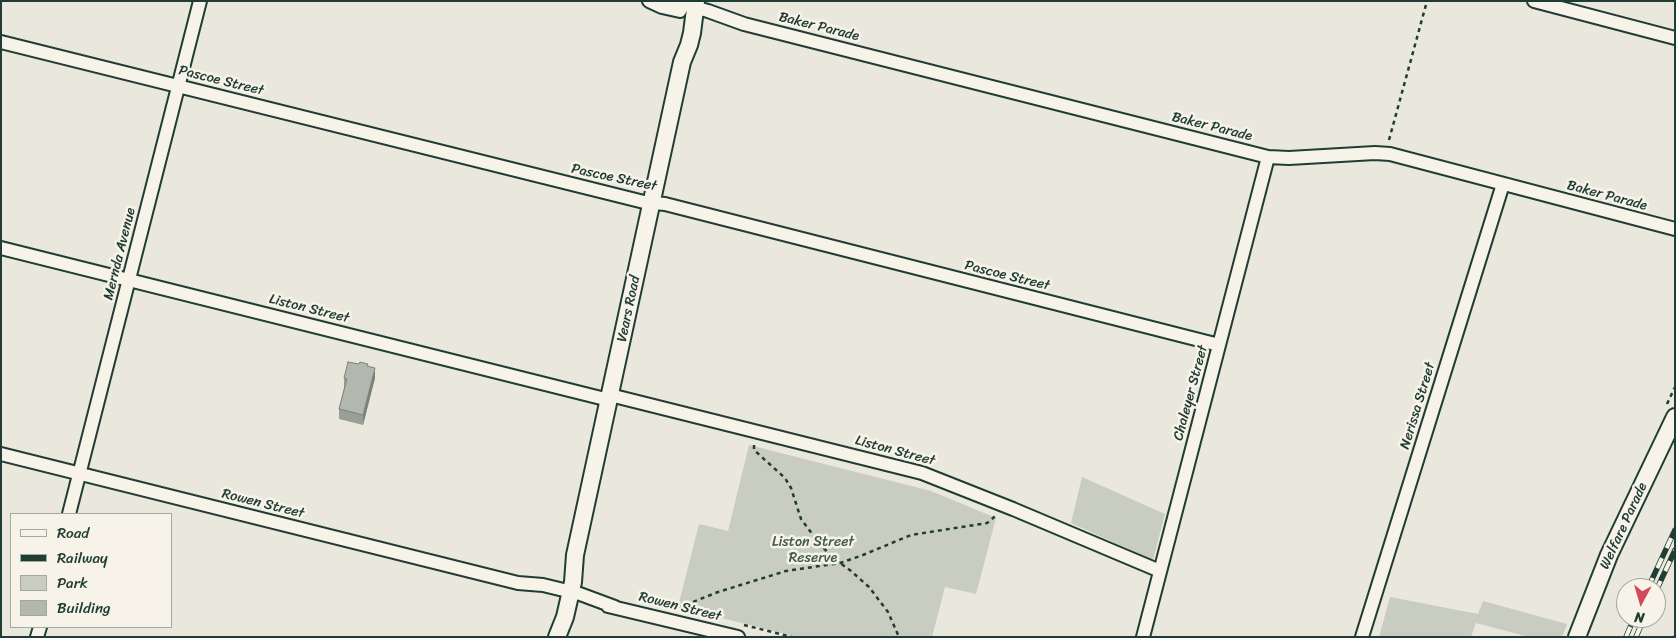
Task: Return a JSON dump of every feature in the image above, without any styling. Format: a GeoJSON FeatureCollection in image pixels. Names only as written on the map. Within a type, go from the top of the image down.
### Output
{"type":"FeatureCollection","features":[{"type":"Feature","properties":{"kind":"street","name":"Mernda Avenue"},"geometry":{"type":"LineString","coordinates":[[69,513],[200,1]]}},
{"type":"Feature","properties":{"kind":"street","name":"Baker Parade"},"geometry":{"type":"LineString","coordinates":[[649,1],[662,7],[688,6],[744,24],[1268,156],[1289,158],[1384,153],[1675,229]]}},
{"type":"Feature","properties":{"kind":"street"},"geometry":{"type":"LineString","coordinates":[[1534,1],[1675,38]]}},
{"type":"Feature","properties":{"kind":"street","name":"Vears Road"},"geometry":{"type":"LineString","coordinates":[[556,637],[566,595],[566,577],[575,555],[682,62],[689,45],[688,6]]}},
{"type":"Feature","properties":{"kind":"street","name":"Pascoe Street"},"geometry":{"type":"LineString","coordinates":[[1,42],[644,202],[675,207],[1219,345]]}},
{"type":"Feature","properties":{"kind":"street","name":"Chaleyer Street"},"geometry":{"type":"LineString","coordinates":[[1143,637],[1268,156]]}},
{"type":"Feature","properties":{"kind":"street","name":"Nerissa Street"},"geometry":{"type":"LineString","coordinates":[[1362,637],[1503,184]]}},
{"type":"Feature","properties":{"kind":"street","name":"Liston Street"},"geometry":{"type":"LineString","coordinates":[[1,248],[922,473],[968,490],[1160,571]]}},
{"type":"Feature","properties":{"kind":"street","name":"Welfare Parade"},"geometry":{"type":"LineString","coordinates":[[1577,637],[1609,556],[1675,417]]}},
{"type":"Feature","properties":{"kind":"street","name":"Rowen Street"},"geometry":{"type":"LineString","coordinates":[[1,454],[518,583],[541,592],[585,595],[615,607],[738,637]]}},
{"type":"Feature","properties":{"kind":"path"},"geometry":{"type":"LineString","coordinates":[[1389,140],[1426,1]]}},
{"type":"Feature","properties":{"kind":"path"},"geometry":{"type":"LineString","coordinates":[[762,447],[753,445],[754,450],[785,478],[791,488],[801,519],[825,551],[869,587],[888,612],[899,637]]}},
{"type":"Feature","properties":{"kind":"path"},"geometry":{"type":"LineString","coordinates":[[680,609],[683,606],[718,592],[786,571],[840,563],[911,535],[987,523],[995,516],[986,512]]}},
{"type":"Feature","properties":{"kind":"green space","name":"Liston Street Reserve"},"geometry":{"type":"Polygon","coordinates":[[[749,445],[931,491],[996,518],[976,594],[945,587],[932,637],[797,637],[678,607],[699,524],[728,531],[749,445]]]}},
{"type":"Feature","properties":{"kind":"green space"},"geometry":{"type":"Polygon","coordinates":[[[1082,477],[1165,514],[1153,560],[1071,523],[1082,477]]]}},
{"type":"Feature","properties":{"kind":"green space"},"geometry":{"type":"Polygon","coordinates":[[[1390,597],[1478,614],[1483,601],[1567,624],[1562,637],[1529,637],[1476,623],[1471,637],[1379,637],[1390,597]]]}},
{"type":"Feature","properties":{"kind":"building"},"geometry":{"type":"Polygon","coordinates":[[[348,362],[359,364],[360,362],[375,368],[363,415],[339,409],[347,379],[344,378],[348,362]]]}},
{"type":"Feature","properties":{"kind":"railway"},"geometry":{"type":"LineString","coordinates":[[1653,578],[1675,530]]}},
{"type":"Feature","properties":{"kind":"railway"},"geometry":{"type":"LineString","coordinates":[[1662,578],[1675,550]]}},
{"type":"Feature","properties":{"kind":"railway"},"geometry":{"type":"LineString","coordinates":[[1626,637],[1630,628]]}},
{"type":"Feature","properties":{"kind":"railway"},"geometry":{"type":"LineString","coordinates":[[1636,637],[1640,628]]}}]}
